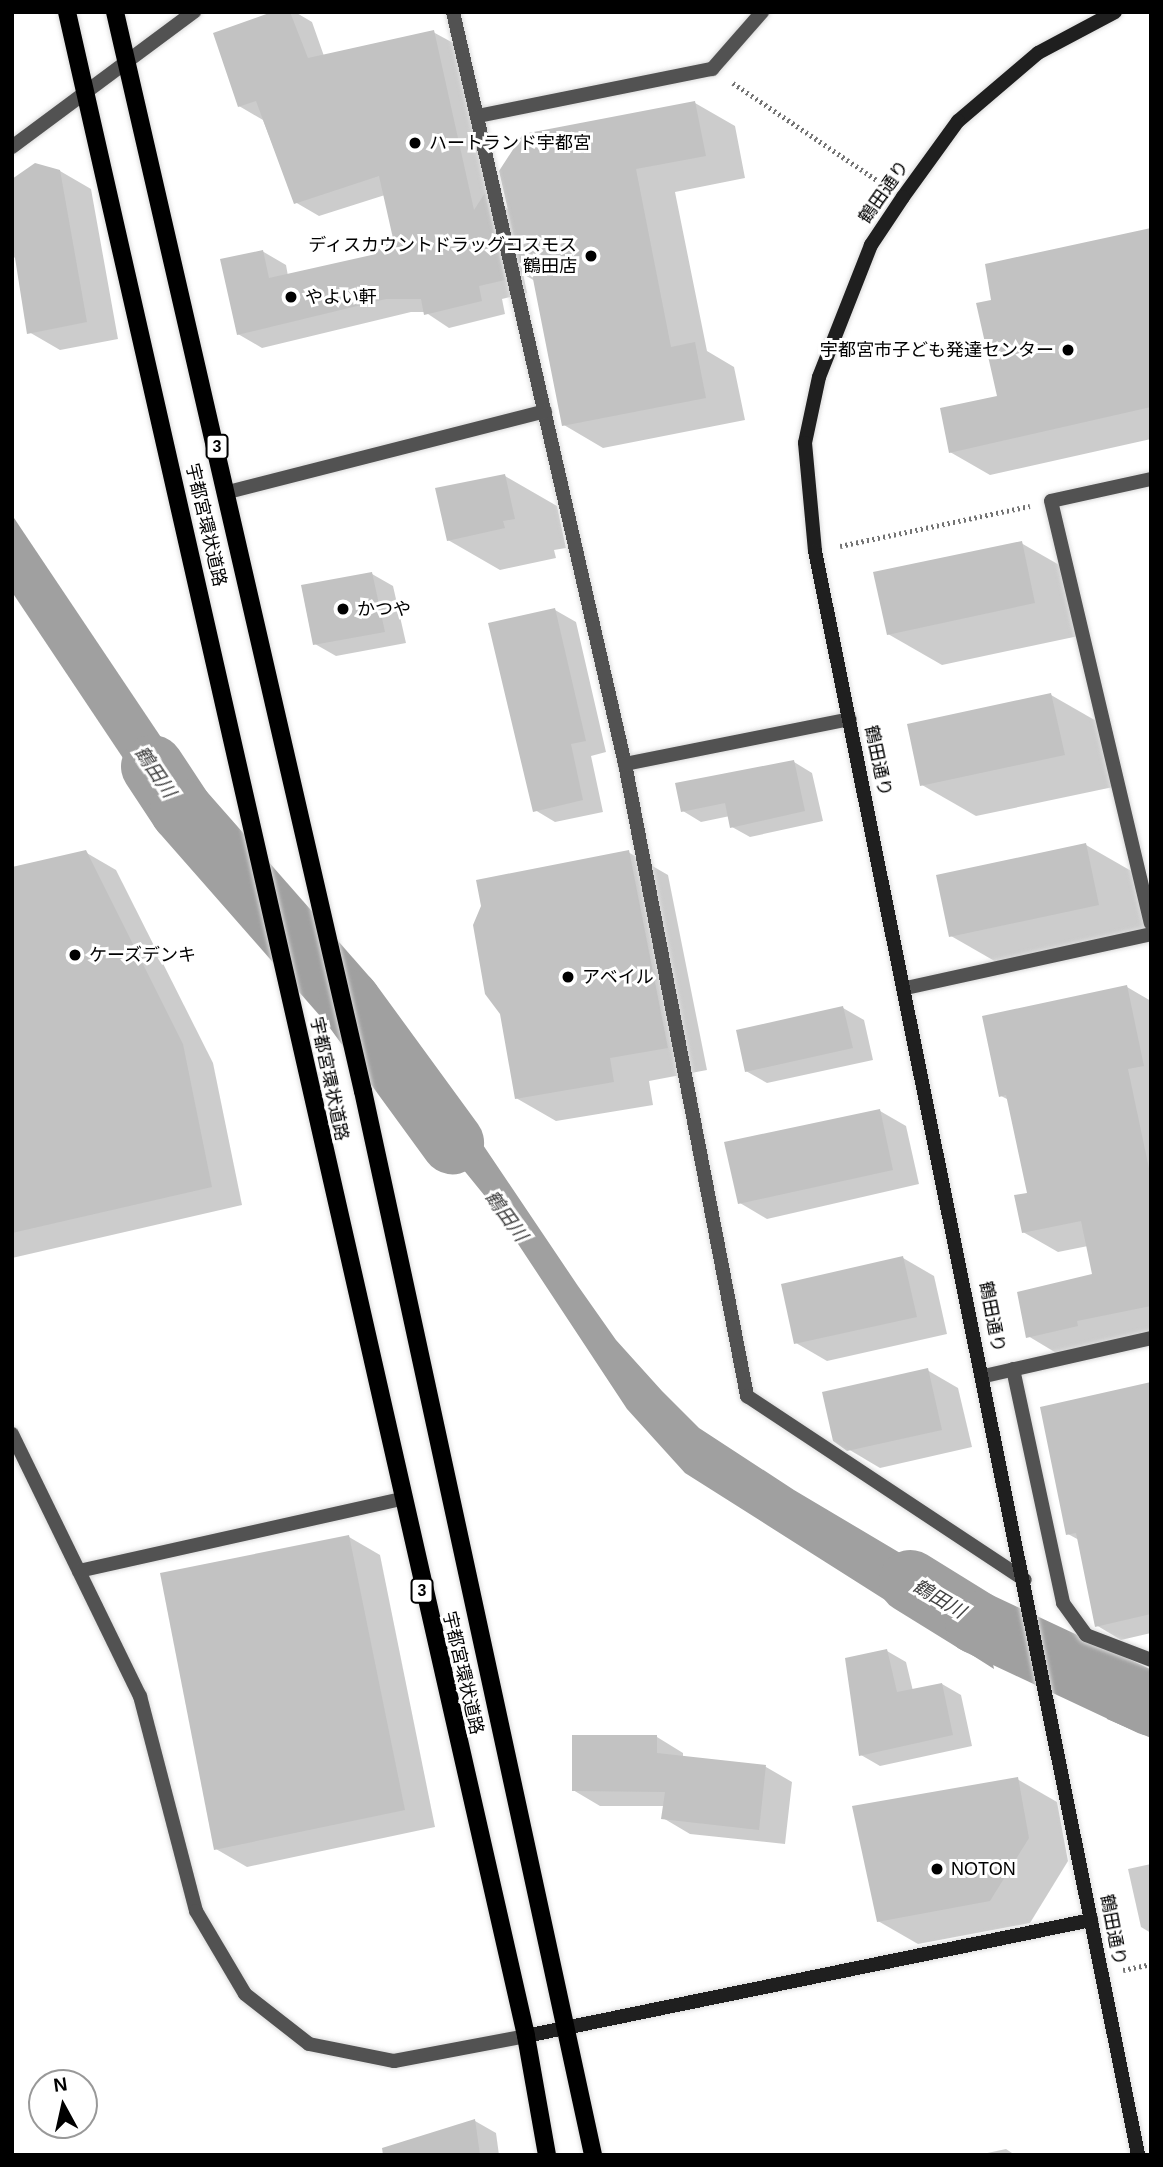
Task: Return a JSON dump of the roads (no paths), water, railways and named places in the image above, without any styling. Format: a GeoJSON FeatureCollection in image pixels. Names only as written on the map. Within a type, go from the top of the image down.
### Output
{"type":"FeatureCollection","features":[{"type":"Feature","properties":{"kind":"main road","name":"宇都宮環状道路"},"geometry":{"type":"LineString","coordinates":[[67,12],[248,803],[401,1499],[526,2036],[547,2155]]}},
{"type":"Feature","properties":{"kind":"main road","name":"宇都宮環状道路"},"geometry":{"type":"LineString","coordinates":[[115,12],[317,884],[568,2028],[593,2155]]}},
{"type":"Feature","properties":{"kind":"street"},"geometry":{"type":"LineString","coordinates":[[12,147],[194,12]]}},
{"type":"Feature","properties":{"kind":"street"},"geometry":{"type":"LineString","coordinates":[[453,12],[625,764],[747,1396],[1026,1580]]}},
{"type":"Feature","properties":{"kind":"street"},"geometry":{"type":"LineString","coordinates":[[478,116],[712,69],[762,12]]}},
{"type":"Feature","properties":{"kind":"street","name":"鶴田通り"},"geometry":{"type":"LineString","coordinates":[[1115,12],[1038,53],[958,121],[903,197],[871,245],[819,377],[805,443],[815,551],[1026,1580],[1138,2155]]}},
{"type":"Feature","properties":{"kind":"street"},"geometry":{"type":"LineString","coordinates":[[228,492],[545,411]]}},
{"type":"Feature","properties":{"kind":"street"},"geometry":{"type":"LineString","coordinates":[[1151,479],[1051,501],[1151,923]]}},
{"type":"Feature","properties":{"kind":"street"},"geometry":{"type":"LineString","coordinates":[[625,764],[850,719]]}},
{"type":"Feature","properties":{"kind":"street"},"geometry":{"type":"LineString","coordinates":[[906,988],[1151,934]]}},
{"type":"Feature","properties":{"kind":"street"},"geometry":{"type":"LineString","coordinates":[[984,1376],[1151,1338]]}},
{"type":"Feature","properties":{"kind":"street"},"geometry":{"type":"LineString","coordinates":[[1013,1369],[1063,1603],[1086,1635],[1151,1660]]}},
{"type":"Feature","properties":{"kind":"street"},"geometry":{"type":"LineString","coordinates":[[12,1434],[140,1696],[196,1911],[245,1994],[309,2044],[394,2061],[568,2028],[1091,1920]]}},
{"type":"Feature","properties":{"kind":"street"},"geometry":{"type":"LineString","coordinates":[[79,1571],[401,1499]]}},
{"type":"Feature","properties":{"kind":"water"},"geometry":{"type":"Polygon","coordinates":[[[12,515],[193,785],[206,860],[143,788],[12,592],[12,515]]]}},
{"type":"Feature","properties":{"kind":"water"},"geometry":{"type":"Polygon","coordinates":[[[386,1001],[616,1340],[662,1391],[699,1428],[794,1490],[981,1601],[994,1669],[685,1473],[627,1409],[493,1206],[406,1099],[386,1001]]]}},
{"type":"Feature","properties":{"kind":"water"},"geometry":{"type":"Polygon","coordinates":[[[1099,1673],[1151,1695],[1151,1738],[1107,1719],[1099,1673]]]}},
{"type":"Feature","properties":{"kind":"waterway","name":"鶴田川"},"geometry":{"type":"LineString","coordinates":[[152,766],[181,810],[349,1001],[452,1142]]}},
{"type":"Feature","properties":{"kind":"waterway","name":"鶴田川"},"geometry":{"type":"LineString","coordinates":[[910,1581],[976,1622],[1151,1704]]}},
{"type":"Feature","properties":{"kind":"place","name":"ハートランド宇都宮"},"geometry":{"type":"Point","coordinates":[415,143]}},
{"type":"Feature","properties":{"kind":"place","name":"ディスカウントドラッグコスモス 鶴田店"},"geometry":{"type":"Point","coordinates":[591,256]}},
{"type":"Feature","properties":{"kind":"place","name":"やよい軒"},"geometry":{"type":"Point","coordinates":[291,297]}},
{"type":"Feature","properties":{"kind":"place","name":"宇都宮市子ども発達センター"},"geometry":{"type":"Point","coordinates":[1068,350]}},
{"type":"Feature","properties":{"kind":"place","name":"かつや"},"geometry":{"type":"Point","coordinates":[343,609]}},
{"type":"Feature","properties":{"kind":"place","name":"ケーズデンキ"},"geometry":{"type":"Point","coordinates":[75,955]}},
{"type":"Feature","properties":{"kind":"place","name":"アベイル"},"geometry":{"type":"Point","coordinates":[568,977]}},
{"type":"Feature","properties":{"kind":"place","name":"NOTON"},"geometry":{"type":"Point","coordinates":[937,1869]}}]}
